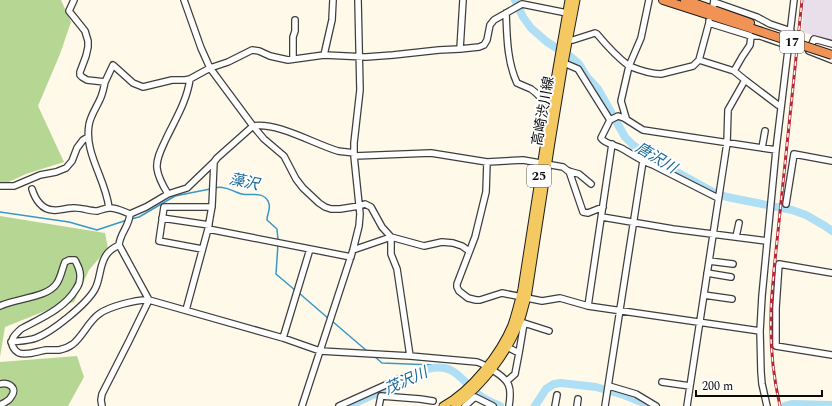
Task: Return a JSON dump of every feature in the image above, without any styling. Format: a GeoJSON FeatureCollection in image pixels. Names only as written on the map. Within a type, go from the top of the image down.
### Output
{"type":"FeatureCollection","features":[{"type":"Feature","properties":{"kind":"highway","name":"17"},"geometry":{"type":"LineString","coordinates":[[663,0],[712,10]]}},
{"type":"Feature","properties":{"kind":"highway","name":"17"},"geometry":{"type":"LineString","coordinates":[[685,0],[712,10],[753,30],[832,55]]}},
{"type":"Feature","properties":{"kind":"highway","name":"17"},"geometry":{"type":"LineString","coordinates":[[753,30],[832,49]]}},
{"type":"Feature","properties":{"kind":"main road","name":"高崎渋川線"},"geometry":{"type":"LineString","coordinates":[[523,297],[544,164],[563,60],[569,0]]}},
{"type":"Feature","properties":{"kind":"main road","name":"高崎渋川線"},"geometry":{"type":"LineString","coordinates":[[564,48],[568,40],[576,0]]}},
{"type":"Feature","properties":{"kind":"main road","name":"25"},"geometry":{"type":"LineString","coordinates":[[455,406],[507,347],[520,320],[523,297]]}},
{"type":"Feature","properties":{"kind":"main road","name":"25"},"geometry":{"type":"LineString","coordinates":[[490,368],[496,353],[510,329],[523,297]]}},
{"type":"Feature","properties":{"kind":"main road","name":"25"},"geometry":{"type":"LineString","coordinates":[[443,406],[471,388]]}},
{"type":"Feature","properties":{"kind":"street"},"geometry":{"type":"LineString","coordinates":[[74,0],[69,11],[84,31],[88,41],[86,56],[80,75],[87,80],[105,82]]}},
{"type":"Feature","properties":{"kind":"street"},"geometry":{"type":"LineString","coordinates":[[184,0],[201,48],[210,68],[253,126],[264,139],[284,156],[296,180],[319,203],[331,209],[340,209],[365,204],[371,207],[382,227],[391,237],[425,246],[442,242],[453,243],[462,246],[469,251]]}},
{"type":"Feature","properties":{"kind":"street"},"geometry":{"type":"LineString","coordinates":[[324,55],[332,20],[333,0]]}},
{"type":"Feature","properties":{"kind":"street"},"geometry":{"type":"LineString","coordinates":[[302,406],[351,257],[359,226],[360,214],[354,155],[360,90],[358,0]]}},
{"type":"Feature","properties":{"kind":"street"},"geometry":{"type":"LineString","coordinates":[[460,49],[463,0]]}},
{"type":"Feature","properties":{"kind":"street"},"geometry":{"type":"LineString","coordinates":[[626,118],[621,101],[629,66],[641,38],[649,0]]}},
{"type":"Feature","properties":{"kind":"street"},"geometry":{"type":"LineString","coordinates":[[767,406],[762,384],[760,331],[762,296],[776,150],[794,0]]}},
{"type":"Feature","properties":{"kind":"street"},"geometry":{"type":"LineString","coordinates":[[109,208],[108,197],[98,173],[88,137],[89,124],[113,65],[134,84],[143,87],[172,80],[190,80],[210,68],[228,62],[252,50],[288,60],[324,55],[366,57],[479,47],[484,45],[487,40],[491,22],[521,2],[567,13]]}},
{"type":"Feature","properties":{"kind":"street"},"geometry":{"type":"LineString","coordinates":[[568,40],[573,40],[595,33],[622,61],[629,66],[643,71],[660,74],[693,66],[699,60],[712,10],[757,17],[770,24],[791,31]]}},
{"type":"Feature","properties":{"kind":"street"},"geometry":{"type":"LineString","coordinates":[[506,13],[508,46],[512,72],[517,83],[554,105]]}},
{"type":"Feature","properties":{"kind":"street"},"geometry":{"type":"LineString","coordinates":[[293,59],[295,20]]}},
{"type":"Feature","properties":{"kind":"street"},"geometry":{"type":"LineString","coordinates":[[734,71],[750,45],[753,30],[760,36],[789,46]]}},
{"type":"Feature","properties":{"kind":"street"},"geometry":{"type":"LineString","coordinates":[[832,44],[814,39],[809,51],[832,60]]}},
{"type":"Feature","properties":{"kind":"street"},"geometry":{"type":"LineString","coordinates":[[563,60],[578,69],[610,120]]}},
{"type":"Feature","properties":{"kind":"street"},"geometry":{"type":"LineString","coordinates":[[699,60],[734,71],[778,105]]}},
{"type":"Feature","properties":{"kind":"street"},"geometry":{"type":"LineString","coordinates":[[168,194],[159,176],[157,163],[164,144],[186,98],[190,80]]}},
{"type":"Feature","properties":{"kind":"street"},"geometry":{"type":"LineString","coordinates":[[687,406],[727,143],[728,110],[745,80]]}},
{"type":"Feature","properties":{"kind":"street"},"geometry":{"type":"LineString","coordinates":[[718,196],[603,141],[601,138],[610,120],[616,116],[621,116],[644,130],[776,150]]}},
{"type":"Feature","properties":{"kind":"street"},"geometry":{"type":"LineString","coordinates":[[32,189],[38,202],[49,210],[72,208],[97,211],[109,208],[118,209],[130,214],[146,207],[168,194],[187,188],[217,158],[253,126],[259,125],[274,127],[338,151],[354,155],[431,153],[487,162],[523,160],[563,167],[569,171],[579,174],[591,184]]}},
{"type":"Feature","properties":{"kind":"street"},"geometry":{"type":"LineString","coordinates":[[762,148],[765,131]]}},
{"type":"Feature","properties":{"kind":"street"},"geometry":{"type":"LineString","coordinates":[[0,186],[14,186],[40,175],[56,172],[66,168],[72,161],[77,148],[83,140],[88,137]]}},
{"type":"Feature","properties":{"kind":"street"},"geometry":{"type":"LineString","coordinates":[[588,306],[612,144]]}},
{"type":"Feature","properties":{"kind":"street"},"geometry":{"type":"LineString","coordinates":[[786,204],[794,154],[832,161]]}},
{"type":"Feature","properties":{"kind":"street"},"geometry":{"type":"LineString","coordinates":[[605,406],[643,161]]}},
{"type":"Feature","properties":{"kind":"street"},"geometry":{"type":"LineString","coordinates":[[186,310],[212,207],[214,162]]}},
{"type":"Feature","properties":{"kind":"street"},"geometry":{"type":"LineString","coordinates":[[487,162],[486,192],[475,237],[457,284],[459,291],[468,298],[480,300],[502,292],[542,301],[560,298],[588,306],[760,331]]}},
{"type":"Feature","properties":{"kind":"street"},"geometry":{"type":"LineString","coordinates":[[569,171],[583,212],[588,213],[603,207]]}},
{"type":"Feature","properties":{"kind":"street"},"geometry":{"type":"LineString","coordinates":[[202,249],[159,241],[164,207],[212,207]]}},
{"type":"Feature","properties":{"kind":"street"},"geometry":{"type":"LineString","coordinates":[[130,214],[129,221],[119,245],[149,300]]}},
{"type":"Feature","properties":{"kind":"street"},"geometry":{"type":"LineString","coordinates":[[602,217],[767,241]]}},
{"type":"Feature","properties":{"kind":"street"},"geometry":{"type":"LineString","coordinates":[[162,218],[351,257]]}},
{"type":"Feature","properties":{"kind":"street"},"geometry":{"type":"LineString","coordinates":[[736,237],[739,223]]}},
{"type":"Feature","properties":{"kind":"street"},"geometry":{"type":"LineString","coordinates":[[353,250],[391,237]]}},
{"type":"Feature","properties":{"kind":"street"},"geometry":{"type":"LineString","coordinates":[[391,237],[391,254],[398,269],[410,356]]}},
{"type":"Feature","properties":{"kind":"street"},"geometry":{"type":"LineString","coordinates":[[11,342],[35,339],[48,333],[84,303],[96,288],[107,253],[119,245]]}},
{"type":"Feature","properties":{"kind":"street"},"geometry":{"type":"LineString","coordinates":[[283,338],[310,249]]}},
{"type":"Feature","properties":{"kind":"street"},"geometry":{"type":"LineString","coordinates":[[0,306],[46,293],[53,289],[57,284],[65,262],[74,260],[79,268],[81,276],[80,283],[72,296],[65,303],[21,329],[14,336],[11,342],[13,348],[20,353],[30,354],[46,350],[59,350],[65,348],[79,339],[94,318],[100,313],[108,309],[137,301],[149,300],[283,338],[320,351],[410,356],[477,362],[490,368],[507,381],[511,395],[509,406]]}},
{"type":"Feature","properties":{"kind":"street"},"geometry":{"type":"LineString","coordinates":[[709,261],[733,264]]}},
{"type":"Feature","properties":{"kind":"street"},"geometry":{"type":"LineString","coordinates":[[832,273],[779,264],[776,308],[776,346],[832,355]]}},
{"type":"Feature","properties":{"kind":"street"},"geometry":{"type":"LineString","coordinates":[[707,272],[731,277]]}},
{"type":"Feature","properties":{"kind":"street"},"geometry":{"type":"LineString","coordinates":[[704,295],[732,299]]}},
{"type":"Feature","properties":{"kind":"street"},"geometry":{"type":"LineString","coordinates":[[102,406],[102,394],[149,300]]}},
{"type":"Feature","properties":{"kind":"street"},"geometry":{"type":"LineString","coordinates":[[507,381],[515,374],[524,323],[549,331]]}},
{"type":"Feature","properties":{"kind":"street"},"geometry":{"type":"LineString","coordinates":[[507,347],[519,353]]}},
{"type":"Feature","properties":{"kind":"street"},"geometry":{"type":"LineString","coordinates":[[339,406],[410,374]]}},
{"type":"Feature","properties":{"kind":"street"},"geometry":{"type":"LineString","coordinates":[[662,382],[690,386]]}},
{"type":"Feature","properties":{"kind":"street"},"geometry":{"type":"LineString","coordinates":[[0,384],[5,383],[10,386],[14,393],[11,398],[0,405]]}},
{"type":"Feature","properties":{"kind":"street"},"geometry":{"type":"LineString","coordinates":[[608,389],[636,394],[656,406]]}},
{"type":"Feature","properties":{"kind":"street"},"geometry":{"type":"LineString","coordinates":[[555,406],[557,395]]}},
{"type":"Feature","properties":{"kind":"street"},"geometry":{"type":"LineString","coordinates":[[379,406],[381,396],[433,401]]}},
{"type":"Feature","properties":{"kind":"street"},"geometry":{"type":"LineString","coordinates":[[465,406],[475,398],[493,406]]}},
{"type":"Feature","properties":{"kind":"street"},"geometry":{"type":"LineString","coordinates":[[577,406],[578,399]]}},
{"type":"Feature","properties":{"kind":"shaded area"},"geometry":{"type":"Polygon","coordinates":[[[804,0],[832,0],[832,41],[802,32],[804,0]]]}},
{"type":"Feature","properties":{"kind":"green space"},"geometry":{"type":"Polygon","coordinates":[[[0,0],[61,0],[71,22],[60,54],[38,106],[64,162],[26,174],[0,186],[0,0]]]}},
{"type":"Feature","properties":{"kind":"green space"},"geometry":{"type":"Polygon","coordinates":[[[0,216],[105,233],[108,248],[89,270],[74,302],[50,309],[5,327],[0,357],[0,216]]]}},
{"type":"Feature","properties":{"kind":"green space"},"geometry":{"type":"Polygon","coordinates":[[[77,356],[84,377],[68,406],[0,406],[0,362],[77,356]]]}},
{"type":"Feature","properties":{"kind":"waterway","name":"唐沢川"},"geometry":{"type":"LineString","coordinates":[[515,0],[523,17],[531,28],[547,42],[571,57],[579,64],[587,77],[598,89],[625,137],[648,156],[713,192],[727,197],[792,210],[806,215],[832,231]]}},
{"type":"Feature","properties":{"kind":"waterway","name":"藻沢"},"geometry":{"type":"LineString","coordinates":[[214,188],[217,187],[228,189],[241,194],[256,194],[266,198],[270,206],[267,220],[277,229],[278,240]]}},
{"type":"Feature","properties":{"kind":"waterway","name":"藻沢"},"geometry":{"type":"LineString","coordinates":[[131,219],[139,217],[175,196],[210,189]]}},
{"type":"Feature","properties":{"kind":"waterway","name":"藻沢"},"geometry":{"type":"LineString","coordinates":[[0,212],[69,222],[97,230],[127,220]]}},
{"type":"Feature","properties":{"kind":"waterway","name":"藻沢"},"geometry":{"type":"LineString","coordinates":[[278,244],[276,274],[296,291]]}},
{"type":"Feature","properties":{"kind":"waterway","name":"藻沢"},"geometry":{"type":"LineString","coordinates":[[299,293],[329,319]]}},
{"type":"Feature","properties":{"kind":"waterway","name":"藻沢"},"geometry":{"type":"LineString","coordinates":[[332,321],[367,351]]}},
{"type":"Feature","properties":{"kind":"waterway","name":"藻沢"},"geometry":{"type":"LineString","coordinates":[[374,356],[382,363],[434,365],[436,367]]}},
{"type":"Feature","properties":{"kind":"waterway","name":"茂沢川"},"geometry":{"type":"LineString","coordinates":[[349,406],[428,369],[437,367],[451,370],[462,378],[480,396],[500,406]]}},
{"type":"Feature","properties":{"kind":"waterway","name":"茂沢川"},"geometry":{"type":"LineString","coordinates":[[535,406],[546,389],[554,384],[561,383],[596,387],[624,395],[651,406]]}},
{"type":"Feature","properties":{"kind":"waterway","name":"茂沢川"},"geometry":{"type":"LineString","coordinates":[[785,406],[793,404],[832,405]]}},
{"type":"Feature","properties":{"kind":"railway"},"geometry":{"type":"LineString","coordinates":[[780,406],[772,360],[771,303],[802,0]]}}]}
